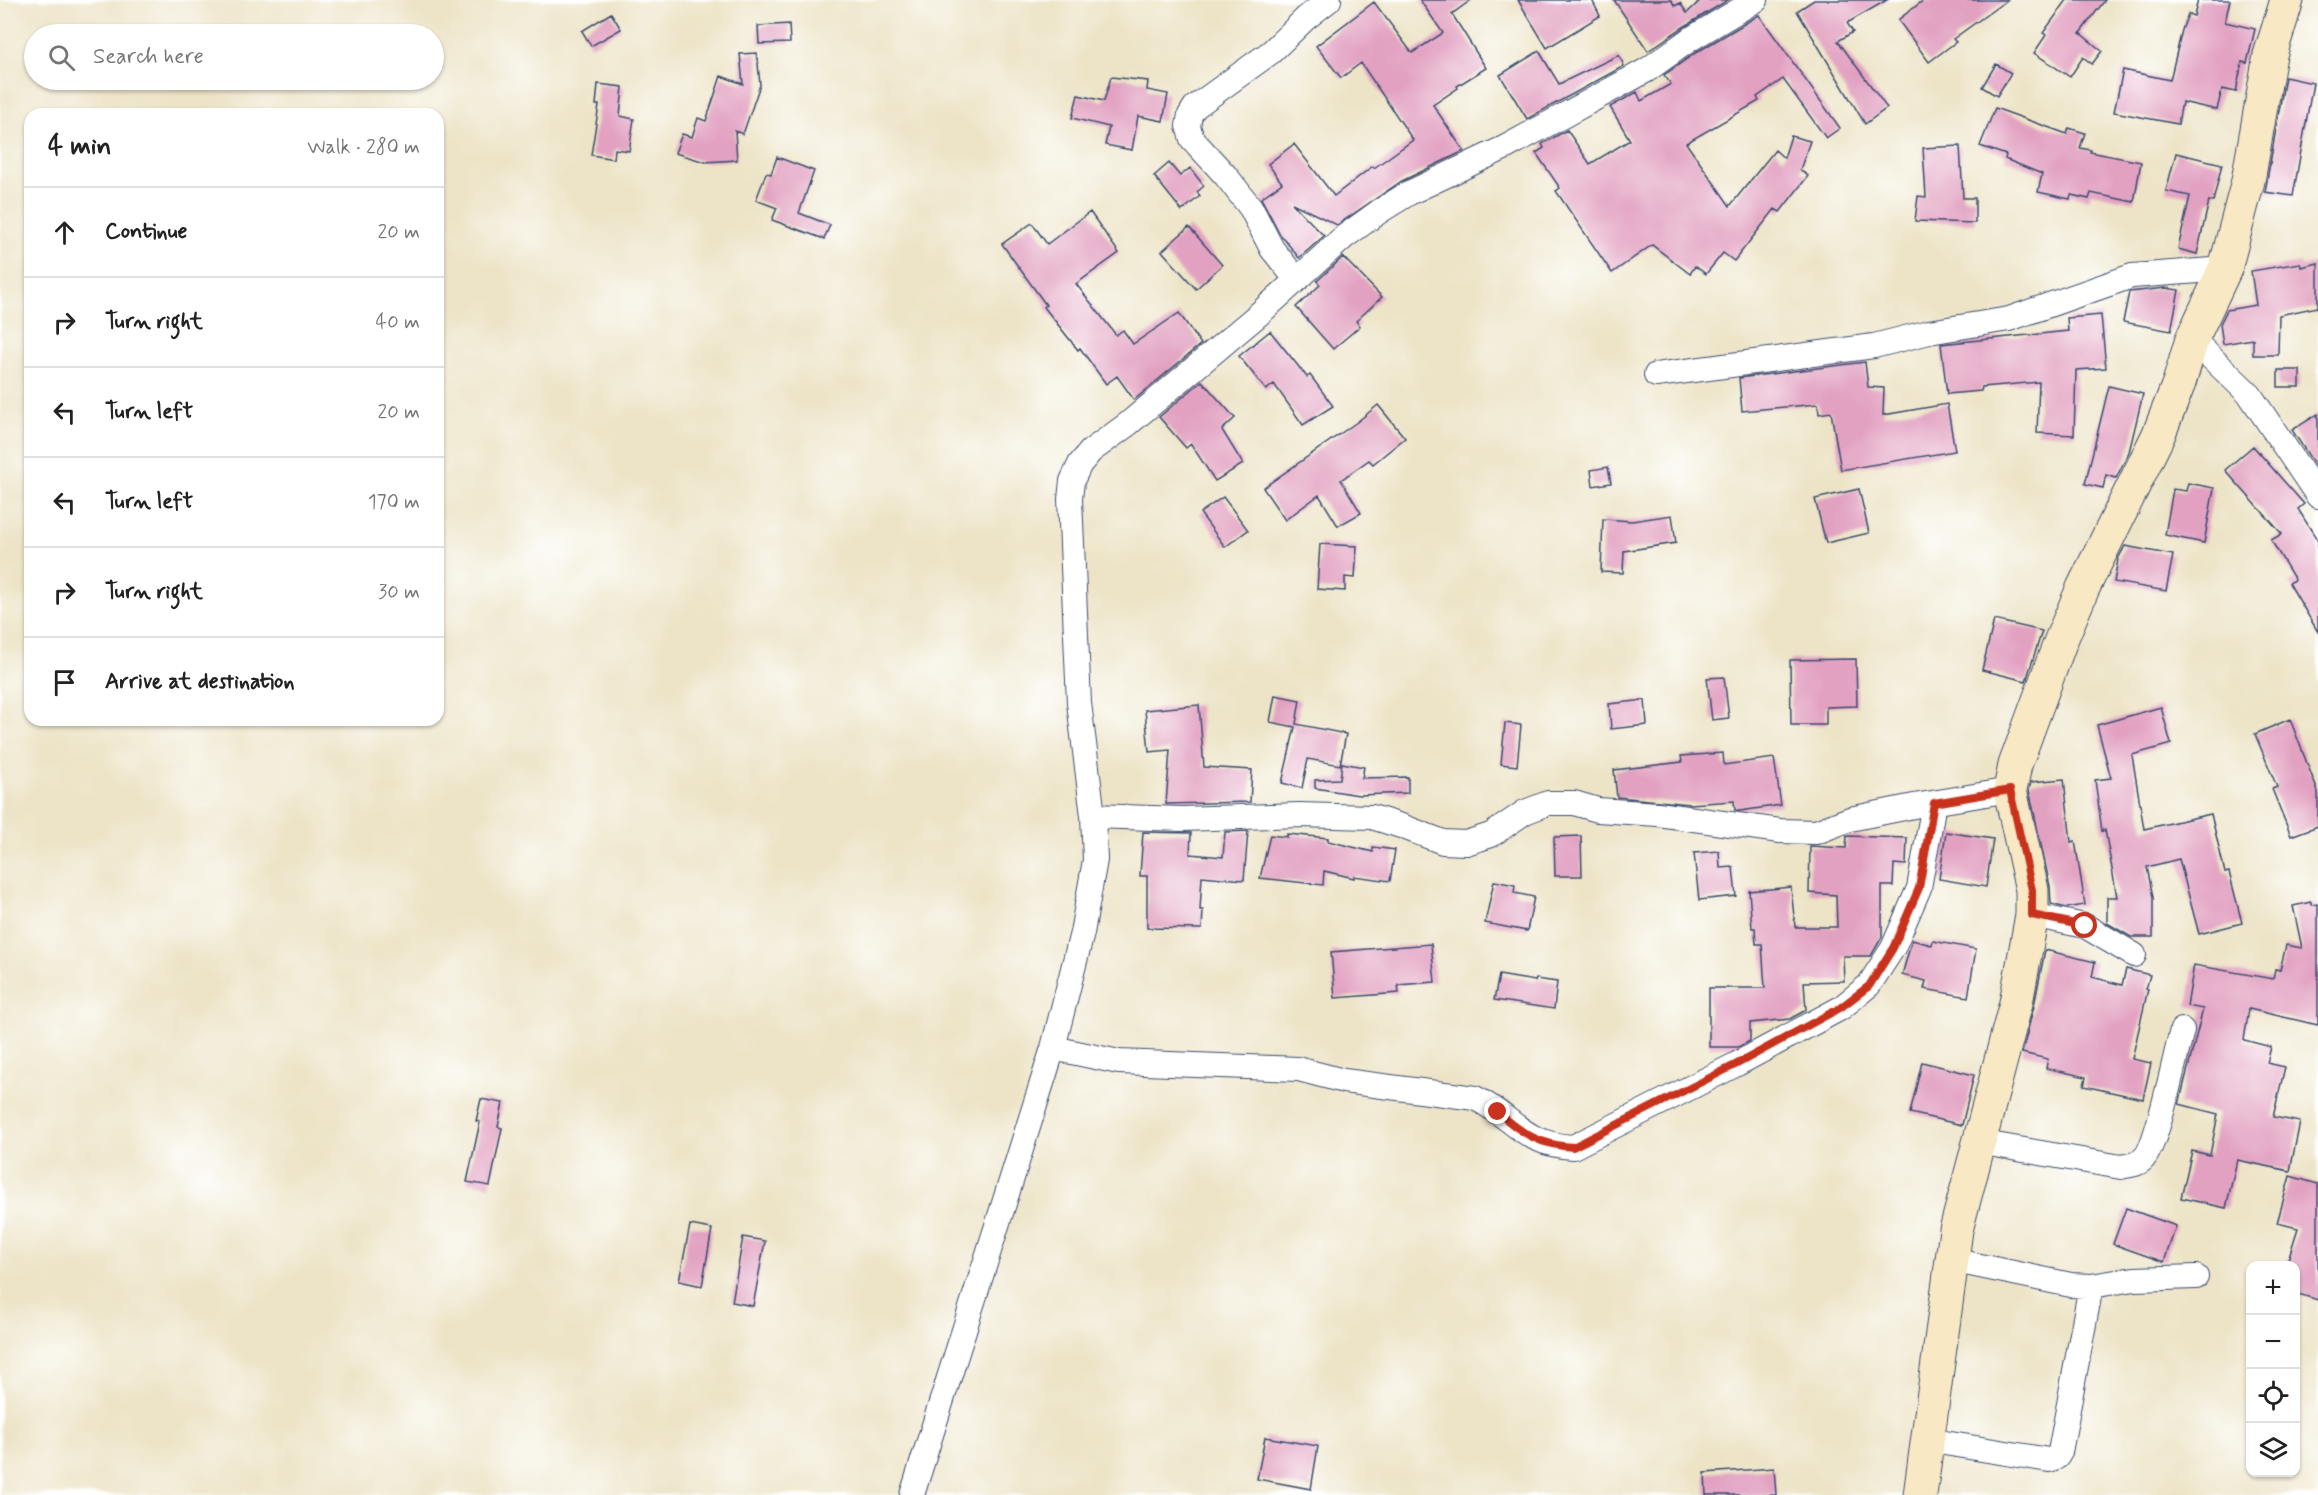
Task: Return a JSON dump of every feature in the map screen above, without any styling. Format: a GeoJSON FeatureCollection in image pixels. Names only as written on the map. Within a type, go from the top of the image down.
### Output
{"type":"FeatureCollection","features":[{"type":"Feature","properties":{"kind":"street"},"geometry":{"type":"LineString","coordinates":[[1297,280],[1272,249],[1251,208],[1192,139],[1188,126],[1190,115],[1196,106],[1271,52],[1306,18],[1329,0]]}},
{"type":"Feature","properties":{"kind":"street"},"geometry":{"type":"LineString","coordinates":[[912,1495],[1053,1048],[1082,933],[1095,860],[1093,816],[1079,703],[1076,584],[1070,499],[1072,481],[1080,464],[1091,451],[1136,417],[1344,237],[1380,211],[1409,193],[1506,147],[1647,70],[1689,40],[1756,0]]}},
{"type":"Feature","properties":{"kind":"street"},"geometry":{"type":"LineString","coordinates":[[1920,1495],[1956,1230],[2016,1003],[2032,915],[2032,890],[2010,790],[2015,765],[2061,640],[2083,588],[2158,436],[2179,383],[2192,339],[2225,269],[2248,181],[2270,55],[2287,0]]}},
{"type":"Feature","properties":{"kind":"street"},"geometry":{"type":"LineString","coordinates":[[1656,375],[1874,346],[1929,332],[2009,319],[2132,276],[2225,269]]}},
{"type":"Feature","properties":{"kind":"street"},"geometry":{"type":"LineString","coordinates":[[2192,339],[2250,395],[2313,482]]}},
{"type":"Feature","properties":{"kind":"street"},"geometry":{"type":"LineString","coordinates":[[1093,816],[1182,819],[1299,815],[1372,817],[1443,842],[1466,843],[1491,835],[1525,812],[1548,803],[1574,803],[1598,810],[1658,814],[1780,831],[1816,832],[1850,819],[2010,790]]}},
{"type":"Feature","properties":{"kind":"street"},"geometry":{"type":"LineString","coordinates":[[1053,1048],[1130,1063],[1298,1069],[1344,1081],[1475,1098],[1492,1107],[1512,1125],[1535,1139],[1551,1146],[1573,1147],[1830,1014],[1869,986],[1893,948],[1919,888],[1934,803]]}},
{"type":"Feature","properties":{"kind":"street"},"geometry":{"type":"LineString","coordinates":[[2032,915],[2085,926],[2134,955]]}},
{"type":"Feature","properties":{"kind":"street"},"geometry":{"type":"LineString","coordinates":[[1978,1142],[2121,1167],[2133,1165],[2144,1159],[2156,1131],[2182,1030]]}},
{"type":"Feature","properties":{"kind":"street"},"geometry":{"type":"LineString","coordinates":[[1951,1260],[2071,1285],[2091,1286],[2134,1279],[2196,1277]]}},
{"type":"Feature","properties":{"kind":"street"},"geometry":{"type":"LineString","coordinates":[[1926,1440],[2049,1460],[2057,1457],[2061,1452],[2091,1286]]}},
{"type":"Feature","properties":{"kind":"building"},"geometry":{"type":"Polygon","coordinates":[[[1420,0],[1471,0],[1452,14],[1486,68],[1457,86],[1458,88],[1433,105],[1464,151],[1402,181],[1337,225],[1292,203],[1324,236],[1299,258],[1280,234],[1261,198],[1282,183],[1268,164],[1294,144],[1334,196],[1373,166],[1374,168],[1413,140],[1361,63],[1341,78],[1316,46],[1374,2],[1412,53],[1443,33],[1420,0]]]}},
{"type":"Feature","properties":{"kind":"building"},"geometry":{"type":"Polygon","coordinates":[[[1518,0],[1592,0],[1600,16],[1547,48],[1518,0]]]}},
{"type":"Feature","properties":{"kind":"building"},"geometry":{"type":"Polygon","coordinates":[[[1614,0],[1671,0],[1675,6],[1680,3],[1687,13],[1701,0],[1728,0],[1648,51],[1614,0]]]}},
{"type":"Feature","properties":{"kind":"building"},"geometry":{"type":"Polygon","coordinates":[[[1814,0],[1887,0],[1847,23],[1853,32],[1838,41],[1887,108],[1865,124],[1797,11],[1814,0]]]}},
{"type":"Feature","properties":{"kind":"building"},"geometry":{"type":"Polygon","coordinates":[[[1924,0],[2007,0],[1953,39],[1956,42],[1929,62],[1898,20],[1924,0]]]}},
{"type":"Feature","properties":{"kind":"building"},"geometry":{"type":"Polygon","coordinates":[[[2067,0],[2105,0],[2080,33],[2102,51],[2092,64],[2083,57],[2070,77],[2034,53],[2046,35],[2043,33],[2067,0]]]}},
{"type":"Feature","properties":{"kind":"building"},"geometry":{"type":"Polygon","coordinates":[[[2198,0],[2230,0],[2225,22],[2255,29],[2247,63],[2242,62],[2236,92],[2222,89],[2217,110],[2182,102],[2178,124],[2114,112],[2123,70],[2170,80],[2182,30],[2188,14],[2194,16],[2198,0]]]}},
{"type":"Feature","properties":{"kind":"building"},"geometry":{"type":"Polygon","coordinates":[[[611,13],[621,29],[591,46],[582,31],[611,13]]]}},
{"type":"Feature","properties":{"kind":"building"},"geometry":{"type":"Polygon","coordinates":[[[1759,15],[1840,128],[1826,138],[1783,79],[1757,97],[1759,101],[1686,143],[1730,206],[1775,150],[1784,158],[1791,136],[1810,141],[1800,170],[1808,176],[1780,212],[1775,209],[1734,261],[1723,253],[1706,274],[1695,266],[1690,274],[1652,245],[1612,273],[1556,191],[1560,188],[1536,153],[1544,148],[1542,144],[1567,130],[1590,164],[1630,140],[1610,107],[1637,92],[1641,101],[1671,84],[1664,75],[1697,52],[1759,15]]]}},
{"type":"Feature","properties":{"kind":"building"},"geometry":{"type":"Polygon","coordinates":[[[789,24],[790,43],[759,44],[758,26],[789,24]]]}},
{"type":"Feature","properties":{"kind":"building"},"geometry":{"type":"Polygon","coordinates":[[[1539,51],[1559,84],[1619,55],[1624,66],[1527,119],[1500,75],[1539,51]]]}},
{"type":"Feature","properties":{"kind":"building"},"geometry":{"type":"Polygon","coordinates":[[[757,53],[760,85],[743,134],[735,131],[737,160],[705,162],[675,153],[682,134],[692,137],[698,118],[706,121],[721,76],[743,84],[740,54],[757,53]]]}},
{"type":"Feature","properties":{"kind":"building"},"geometry":{"type":"Polygon","coordinates":[[[1996,64],[2011,73],[1997,96],[1982,87],[1996,64]]]}},
{"type":"Feature","properties":{"kind":"building"},"geometry":{"type":"Polygon","coordinates":[[[1111,77],[1148,81],[1147,90],[1168,94],[1163,121],[1138,116],[1132,150],[1105,145],[1109,127],[1072,118],[1078,95],[1104,101],[1111,77]]]}},
{"type":"Feature","properties":{"kind":"building"},"geometry":{"type":"Polygon","coordinates":[[[2285,77],[2313,83],[2293,196],[2265,192],[2285,77]]]}},
{"type":"Feature","properties":{"kind":"building"},"geometry":{"type":"Polygon","coordinates":[[[598,84],[623,87],[620,116],[634,119],[629,151],[615,149],[614,159],[591,155],[599,105],[596,105],[598,84]]]}},
{"type":"Feature","properties":{"kind":"building"},"geometry":{"type":"Polygon","coordinates":[[[1995,108],[2067,134],[2069,128],[2085,133],[2080,148],[2091,150],[2090,152],[2141,162],[2134,202],[2091,193],[2089,199],[2071,195],[2070,199],[2038,192],[2042,174],[2005,159],[2006,155],[1980,146],[1995,108]]]}},
{"type":"Feature","properties":{"kind":"building"},"geometry":{"type":"Polygon","coordinates":[[[1960,146],[1963,198],[1975,198],[1975,223],[1915,221],[1918,196],[1926,197],[1923,148],[1960,146]]]}},
{"type":"Feature","properties":{"kind":"building"},"geometry":{"type":"Polygon","coordinates":[[[2176,153],[2222,164],[2213,202],[2209,201],[2197,254],[2178,249],[2190,196],[2166,191],[2176,153]]]}},
{"type":"Feature","properties":{"kind":"building"},"geometry":{"type":"Polygon","coordinates":[[[777,157],[814,171],[799,213],[830,225],[824,239],[772,220],[777,208],[756,200],[766,173],[771,174],[777,157]]]}},
{"type":"Feature","properties":{"kind":"building"},"geometry":{"type":"Polygon","coordinates":[[[1169,163],[1180,176],[1190,168],[1204,186],[1197,192],[1200,196],[1182,211],[1154,176],[1169,163]]]}},
{"type":"Feature","properties":{"kind":"building"},"geometry":{"type":"Polygon","coordinates":[[[1090,212],[1119,253],[1076,284],[1116,335],[1123,330],[1133,344],[1179,313],[1201,344],[1134,400],[1117,376],[1106,384],[1080,348],[1078,350],[1044,307],[1046,305],[1002,244],[1032,223],[1047,244],[1090,212]]]}},
{"type":"Feature","properties":{"kind":"building"},"geometry":{"type":"Polygon","coordinates":[[[1189,227],[1222,265],[1196,289],[1162,251],[1189,227]]]}},
{"type":"Feature","properties":{"kind":"building"},"geometry":{"type":"Polygon","coordinates":[[[1343,257],[1382,297],[1356,321],[1360,326],[1333,349],[1296,307],[1320,285],[1317,281],[1343,257]]]}},
{"type":"Feature","properties":{"kind":"building"},"geometry":{"type":"Polygon","coordinates":[[[2300,263],[2301,267],[2318,263],[2318,307],[2279,315],[2278,355],[2253,355],[2253,339],[2223,344],[2220,324],[2227,310],[2256,305],[2251,271],[2300,263]]]}},
{"type":"Feature","properties":{"kind":"building"},"geometry":{"type":"Polygon","coordinates":[[[2166,288],[2179,290],[2171,331],[2123,322],[2129,292],[2166,288]]]}},
{"type":"Feature","properties":{"kind":"building"},"geometry":{"type":"Polygon","coordinates":[[[2101,315],[2106,368],[2076,370],[2074,435],[2037,433],[2039,382],[1982,387],[1981,391],[1947,394],[1941,344],[2068,331],[2067,318],[2101,315]]]}},
{"type":"Feature","properties":{"kind":"building"},"geometry":{"type":"Polygon","coordinates":[[[1270,331],[1307,377],[1310,375],[1333,406],[1303,425],[1274,384],[1266,390],[1239,356],[1270,331]]]}},
{"type":"Feature","properties":{"kind":"building"},"geometry":{"type":"Polygon","coordinates":[[[1865,362],[1868,387],[1884,388],[1883,415],[1947,404],[1955,451],[1841,470],[1831,412],[1819,414],[1818,404],[1742,411],[1739,378],[1865,362]]]}},
{"type":"Feature","properties":{"kind":"building"},"geometry":{"type":"Polygon","coordinates":[[[2278,370],[2300,370],[2300,387],[2278,387],[2278,370]]]}},
{"type":"Feature","properties":{"kind":"building"},"geometry":{"type":"Polygon","coordinates":[[[1202,381],[1235,418],[1222,430],[1243,464],[1215,481],[1191,444],[1186,448],[1159,417],[1202,381]]]}},
{"type":"Feature","properties":{"kind":"building"},"geometry":{"type":"Polygon","coordinates":[[[2109,386],[2143,394],[2129,452],[2116,478],[2106,475],[2103,488],[2085,484],[2109,386]]]}},
{"type":"Feature","properties":{"kind":"building"},"geometry":{"type":"Polygon","coordinates":[[[1378,405],[1405,438],[1373,464],[1369,460],[1341,480],[1361,513],[1338,526],[1319,495],[1285,520],[1263,488],[1378,405]]]}},
{"type":"Feature","properties":{"kind":"building"},"geometry":{"type":"Polygon","coordinates":[[[2318,414],[2318,470],[2292,430],[2318,414]]]}},
{"type":"Feature","properties":{"kind":"building"},"geometry":{"type":"Polygon","coordinates":[[[2253,446],[2304,504],[2298,509],[2318,541],[2318,632],[2289,583],[2295,580],[2271,540],[2282,534],[2225,470],[2253,446]]]}},
{"type":"Feature","properties":{"kind":"building"},"geometry":{"type":"Polygon","coordinates":[[[1608,467],[1611,483],[1593,486],[1591,470],[1608,467]]]}},
{"type":"Feature","properties":{"kind":"building"},"geometry":{"type":"Polygon","coordinates":[[[2188,483],[2214,488],[2204,543],[2165,535],[2173,489],[2186,491],[2188,483]]]}},
{"type":"Feature","properties":{"kind":"building"},"geometry":{"type":"Polygon","coordinates":[[[1859,489],[1869,533],[1826,543],[1815,499],[1859,489]]]}},
{"type":"Feature","properties":{"kind":"building"},"geometry":{"type":"Polygon","coordinates":[[[1223,497],[1248,530],[1225,547],[1200,513],[1223,497]]]}},
{"type":"Feature","properties":{"kind":"building"},"geometry":{"type":"Polygon","coordinates":[[[1672,515],[1676,543],[1624,551],[1623,573],[1601,572],[1603,519],[1632,521],[1672,515]]]}},
{"type":"Feature","properties":{"kind":"building"},"geometry":{"type":"Polygon","coordinates":[[[1320,544],[1357,546],[1355,578],[1345,577],[1345,591],[1317,589],[1320,544]]]}},
{"type":"Feature","properties":{"kind":"building"},"geometry":{"type":"Polygon","coordinates":[[[2125,546],[2173,555],[2166,591],[2114,582],[2118,559],[2125,546]]]}},
{"type":"Feature","properties":{"kind":"building"},"geometry":{"type":"Polygon","coordinates":[[[1994,620],[2042,631],[2026,681],[1982,670],[1994,620]]]}},
{"type":"Feature","properties":{"kind":"building"},"geometry":{"type":"Polygon","coordinates":[[[1856,659],[1857,706],[1826,707],[1826,725],[1791,725],[1790,660],[1856,659]]]}},
{"type":"Feature","properties":{"kind":"building"},"geometry":{"type":"Polygon","coordinates":[[[1724,677],[1729,718],[1712,720],[1707,678],[1724,677]]]}},
{"type":"Feature","properties":{"kind":"building"},"geometry":{"type":"Polygon","coordinates":[[[1275,695],[1300,700],[1296,724],[1346,734],[1340,765],[1308,759],[1302,788],[1282,783],[1295,727],[1270,722],[1275,695]]]}},
{"type":"Feature","properties":{"kind":"building"},"geometry":{"type":"Polygon","coordinates":[[[1645,700],[1647,725],[1611,729],[1609,704],[1645,700]]]}},
{"type":"Feature","properties":{"kind":"building"},"geometry":{"type":"Polygon","coordinates":[[[1199,705],[1204,767],[1252,770],[1250,802],[1166,804],[1170,750],[1149,752],[1145,710],[1199,705]]]}},
{"type":"Feature","properties":{"kind":"building"},"geometry":{"type":"Polygon","coordinates":[[[2161,707],[2171,744],[2132,755],[2144,829],[2211,814],[2225,873],[2229,872],[2242,923],[2199,934],[2179,859],[2147,867],[2153,897],[2153,937],[2131,937],[2107,923],[2107,897],[2117,897],[2105,830],[2102,831],[2095,780],[2111,778],[2097,725],[2161,707]]]}},
{"type":"Feature","properties":{"kind":"building"},"geometry":{"type":"Polygon","coordinates":[[[2290,719],[2318,792],[2318,826],[2291,836],[2272,789],[2277,787],[2255,734],[2290,719]]]}},
{"type":"Feature","properties":{"kind":"building"},"geometry":{"type":"Polygon","coordinates":[[[1505,723],[1521,725],[1517,766],[1501,764],[1505,723]]]}},
{"type":"Feature","properties":{"kind":"building"},"geometry":{"type":"Polygon","coordinates":[[[1723,753],[1724,765],[1774,758],[1781,805],[1740,811],[1735,810],[1734,801],[1690,804],[1617,797],[1614,770],[1682,762],[1681,756],[1723,753]]]}},
{"type":"Feature","properties":{"kind":"building"},"geometry":{"type":"Polygon","coordinates":[[[1342,763],[1364,767],[1362,778],[1408,777],[1408,793],[1359,795],[1315,788],[1315,780],[1340,779],[1342,763]]]}},
{"type":"Feature","properties":{"kind":"building"},"geometry":{"type":"Polygon","coordinates":[[[2064,779],[2071,842],[2075,841],[2085,905],[2066,908],[2051,904],[2050,886],[2029,790],[2031,782],[2064,779]]]}},
{"type":"Feature","properties":{"kind":"building"},"geometry":{"type":"Polygon","coordinates":[[[1248,831],[1244,880],[1202,876],[1200,910],[1203,910],[1202,929],[1147,928],[1147,876],[1140,876],[1143,832],[1191,833],[1190,854],[1223,857],[1225,832],[1248,831]]]}},
{"type":"Feature","properties":{"kind":"building"},"geometry":{"type":"Polygon","coordinates":[[[1946,832],[1993,839],[1986,887],[1939,879],[1946,832]]]}},
{"type":"Feature","properties":{"kind":"building"},"geometry":{"type":"Polygon","coordinates":[[[1287,834],[1328,838],[1328,841],[1373,852],[1373,847],[1395,850],[1390,881],[1354,876],[1354,878],[1324,871],[1323,885],[1260,878],[1270,835],[1287,837],[1287,834]]]}},
{"type":"Feature","properties":{"kind":"building"},"geometry":{"type":"Polygon","coordinates":[[[1581,836],[1582,876],[1555,876],[1554,837],[1581,836]]]}},
{"type":"Feature","properties":{"kind":"building"},"geometry":{"type":"Polygon","coordinates":[[[1847,836],[1907,838],[1906,865],[1894,864],[1893,886],[1882,886],[1882,937],[1871,956],[1843,956],[1844,981],[1804,982],[1806,1010],[1790,1019],[1750,1023],[1750,1041],[1738,1047],[1709,1047],[1709,988],[1765,988],[1762,944],[1756,944],[1755,928],[1752,928],[1749,891],[1791,887],[1795,927],[1837,927],[1836,895],[1809,893],[1810,846],[1846,848],[1847,836]]]}},
{"type":"Feature","properties":{"kind":"building"},"geometry":{"type":"Polygon","coordinates":[[[1719,851],[1720,868],[1733,867],[1736,896],[1699,900],[1694,853],[1719,851]]]}},
{"type":"Feature","properties":{"kind":"building"},"geometry":{"type":"Polygon","coordinates":[[[1494,881],[1515,885],[1514,893],[1534,897],[1527,931],[1485,923],[1494,881]]]}},
{"type":"Feature","properties":{"kind":"building"},"geometry":{"type":"Polygon","coordinates":[[[2311,902],[2311,905],[2318,904],[2318,1025],[2249,1009],[2244,1040],[2271,1047],[2267,1063],[2285,1067],[2273,1117],[2300,1122],[2290,1171],[2237,1160],[2226,1208],[2181,1198],[2192,1151],[2210,1155],[2218,1114],[2179,1104],[2203,1009],[2187,1006],[2194,965],[2273,979],[2275,969],[2280,970],[2286,945],[2302,948],[2293,906],[2311,902]]]}},
{"type":"Feature","properties":{"kind":"building"},"geometry":{"type":"Polygon","coordinates":[[[1912,940],[1932,945],[1933,941],[1976,949],[1968,997],[1924,989],[1926,981],[1902,975],[1912,940]]]}},
{"type":"Feature","properties":{"kind":"building"},"geometry":{"type":"Polygon","coordinates":[[[1431,944],[1435,982],[1398,985],[1399,993],[1335,998],[1331,952],[1431,944]]]}},
{"type":"Feature","properties":{"kind":"building"},"geometry":{"type":"Polygon","coordinates":[[[2045,950],[2095,962],[2092,977],[2122,985],[2126,969],[2150,975],[2132,1059],[2151,1063],[2143,1099],[2084,1086],[2086,1077],[2046,1068],[2048,1059],[2022,1053],[2045,950]]]}},
{"type":"Feature","properties":{"kind":"building"},"geometry":{"type":"Polygon","coordinates":[[[1499,975],[1557,982],[1554,1009],[1494,1000],[1499,975]]]}},
{"type":"Feature","properties":{"kind":"building"},"geometry":{"type":"Polygon","coordinates":[[[1922,1062],[1974,1075],[1962,1125],[1910,1113],[1922,1062]]]}},
{"type":"Feature","properties":{"kind":"building"},"geometry":{"type":"Polygon","coordinates":[[[481,1099],[503,1103],[498,1127],[502,1128],[490,1186],[467,1182],[480,1122],[476,1121],[481,1099]]]}},
{"type":"Feature","properties":{"kind":"building"},"geometry":{"type":"Polygon","coordinates":[[[2290,1176],[2318,1184],[2318,1300],[2300,1295],[2300,1261],[2288,1261],[2298,1228],[2277,1223],[2290,1176]]]}},
{"type":"Feature","properties":{"kind":"building"},"geometry":{"type":"Polygon","coordinates":[[[2126,1208],[2176,1226],[2164,1262],[2113,1244],[2126,1208]]]}},
{"type":"Feature","properties":{"kind":"building"},"geometry":{"type":"Polygon","coordinates":[[[690,1225],[712,1229],[702,1286],[679,1281],[690,1225]]]}},
{"type":"Feature","properties":{"kind":"building"},"geometry":{"type":"Polygon","coordinates":[[[743,1237],[765,1241],[753,1306],[732,1302],[743,1237]]]}},
{"type":"Feature","properties":{"kind":"building"},"geometry":{"type":"Polygon","coordinates":[[[1265,1437],[1318,1446],[1311,1489],[1257,1479],[1265,1437]]]}},
{"type":"Feature","properties":{"kind":"building"},"geometry":{"type":"Polygon","coordinates":[[[1774,1468],[1776,1495],[1706,1495],[1705,1473],[1774,1468]]]}},
{"type":"Feature","properties":{"kind":"route"},"geometry":{"type":"LineString","coordinates":[[1498,1112],[1512,1125],[1535,1139],[1551,1146],[1573,1147],[1737,1064],[1840,1008],[1869,986],[1893,948],[1907,919],[1919,888],[1934,803],[2010,790],[2032,890],[2032,915],[2085,926]]}}]}
